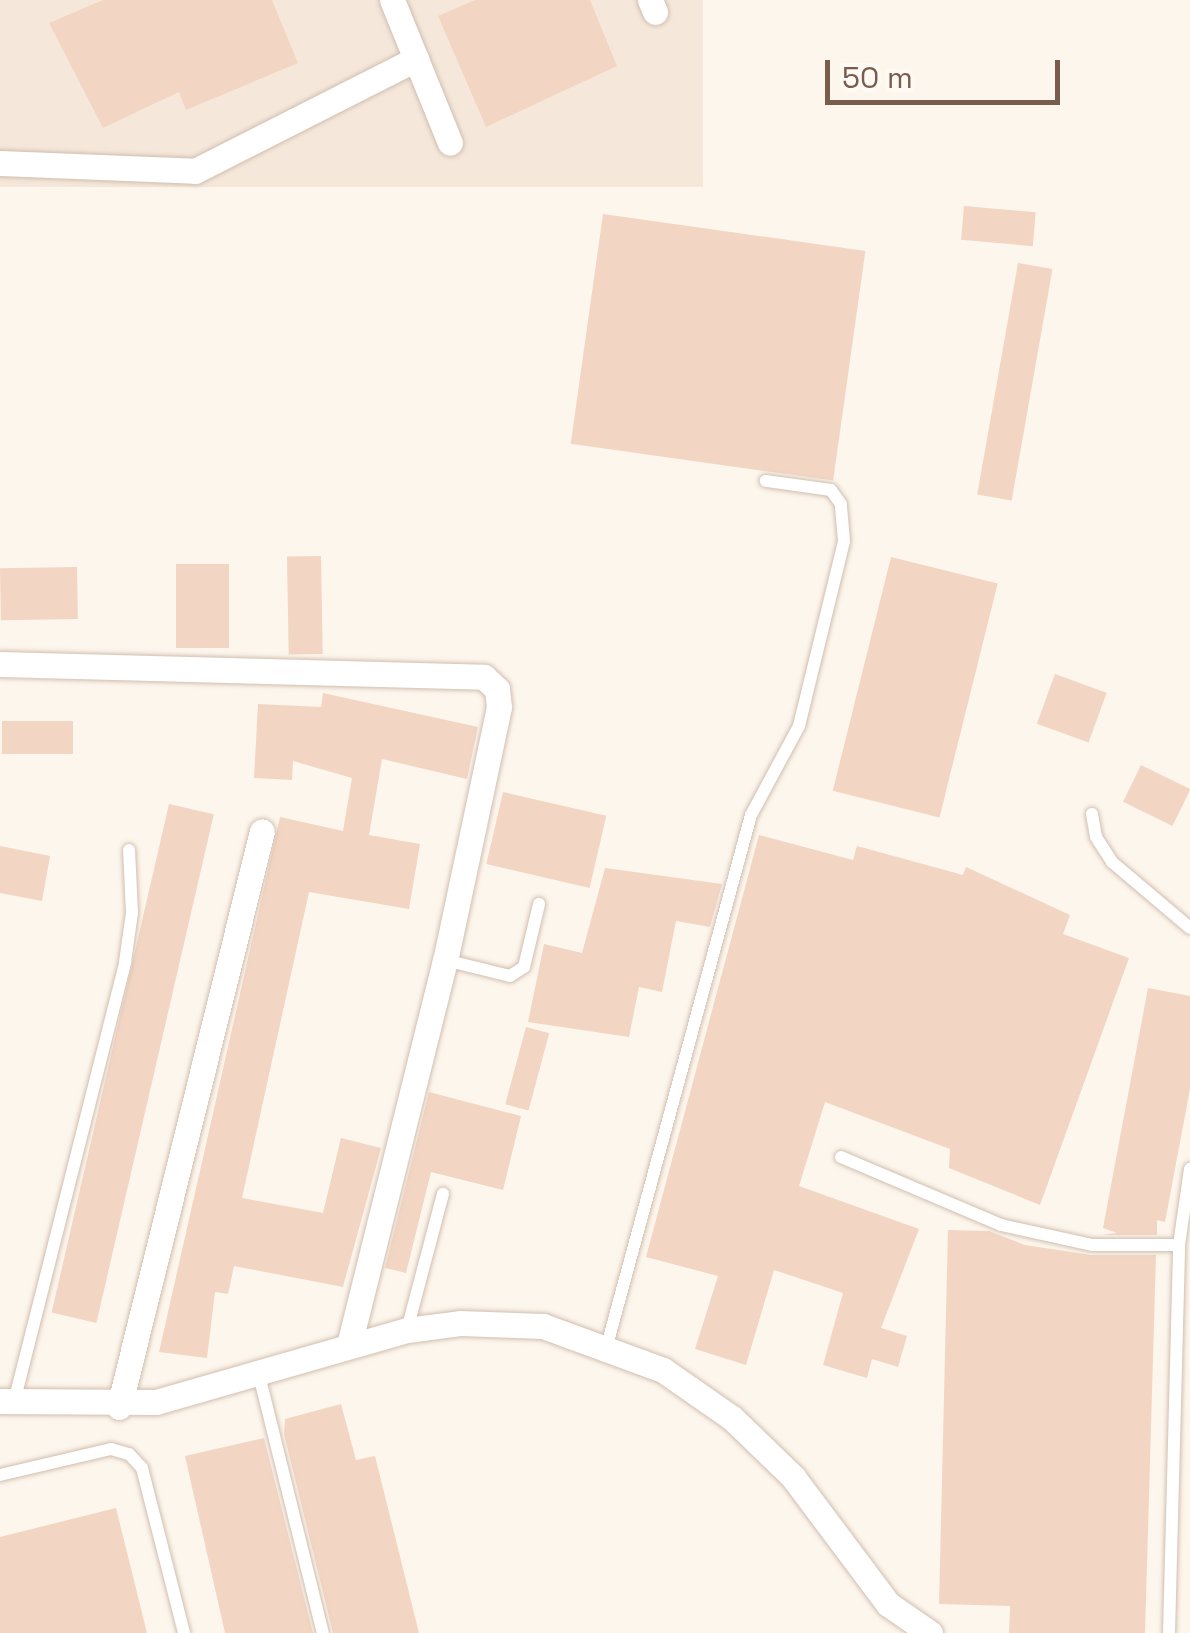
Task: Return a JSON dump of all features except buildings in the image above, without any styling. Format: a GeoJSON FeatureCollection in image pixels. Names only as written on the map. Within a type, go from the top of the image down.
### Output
{"type":"FeatureCollection","features":[{"type":"Feature","properties":{"kind":"street"},"geometry":{"type":"LineString","coordinates":[[392,0],[450,142]]}},
{"type":"Feature","properties":{"kind":"street"},"geometry":{"type":"LineString","coordinates":[[0,164],[195,171],[416,59]]}},
{"type":"Feature","properties":{"kind":"street"},"geometry":{"type":"LineString","coordinates":[[0,664],[484,677],[497,689],[499,707],[444,960],[349,1344]]}},
{"type":"Feature","properties":{"kind":"street"},"geometry":{"type":"LineString","coordinates":[[119,1407],[262,831]]}},
{"type":"Feature","properties":{"kind":"street"},"geometry":{"type":"LineString","coordinates":[[7,1402],[119,1407],[260,1375],[349,1344],[407,1330],[460,1323],[544,1326],[664,1370],[732,1418],[793,1477],[888,1604],[930,1633]]}},
{"type":"Feature","properties":{"kind":"lane"},"geometry":{"type":"LineString","coordinates":[[606,1349],[751,815],[800,726],[844,541],[841,504],[832,490],[766,480]]}},
{"type":"Feature","properties":{"kind":"lane"},"geometry":{"type":"LineString","coordinates":[[1092,814],[1096,837],[1112,862],[1190,928]]}},
{"type":"Feature","properties":{"kind":"lane"},"geometry":{"type":"LineString","coordinates":[[7,1402],[125,962],[132,913],[128,850]]}},
{"type":"Feature","properties":{"kind":"lane"},"geometry":{"type":"LineString","coordinates":[[444,960],[510,976],[524,967],[539,904]]}},
{"type":"Feature","properties":{"kind":"lane"},"geometry":{"type":"LineString","coordinates":[[841,1157],[1001,1224],[1093,1245],[1178,1245]]}},
{"type":"Feature","properties":{"kind":"lane"},"geometry":{"type":"LineString","coordinates":[[1169,1633],[1178,1245],[1190,1169]]}},
{"type":"Feature","properties":{"kind":"lane"},"geometry":{"type":"LineString","coordinates":[[407,1330],[442,1194]]}},
{"type":"Feature","properties":{"kind":"lane"},"geometry":{"type":"LineString","coordinates":[[260,1375],[323,1633]]}},
{"type":"Feature","properties":{"kind":"lane"},"geometry":{"type":"LineString","coordinates":[[0,1475],[111,1450],[128,1454],[142,1468],[184,1633]]}},
{"type":"Feature","properties":{"kind":"shaded area"},"geometry":{"type":"Polygon","coordinates":[[[0,0],[703,0],[703,187],[0,187],[0,0]]]}}]}
